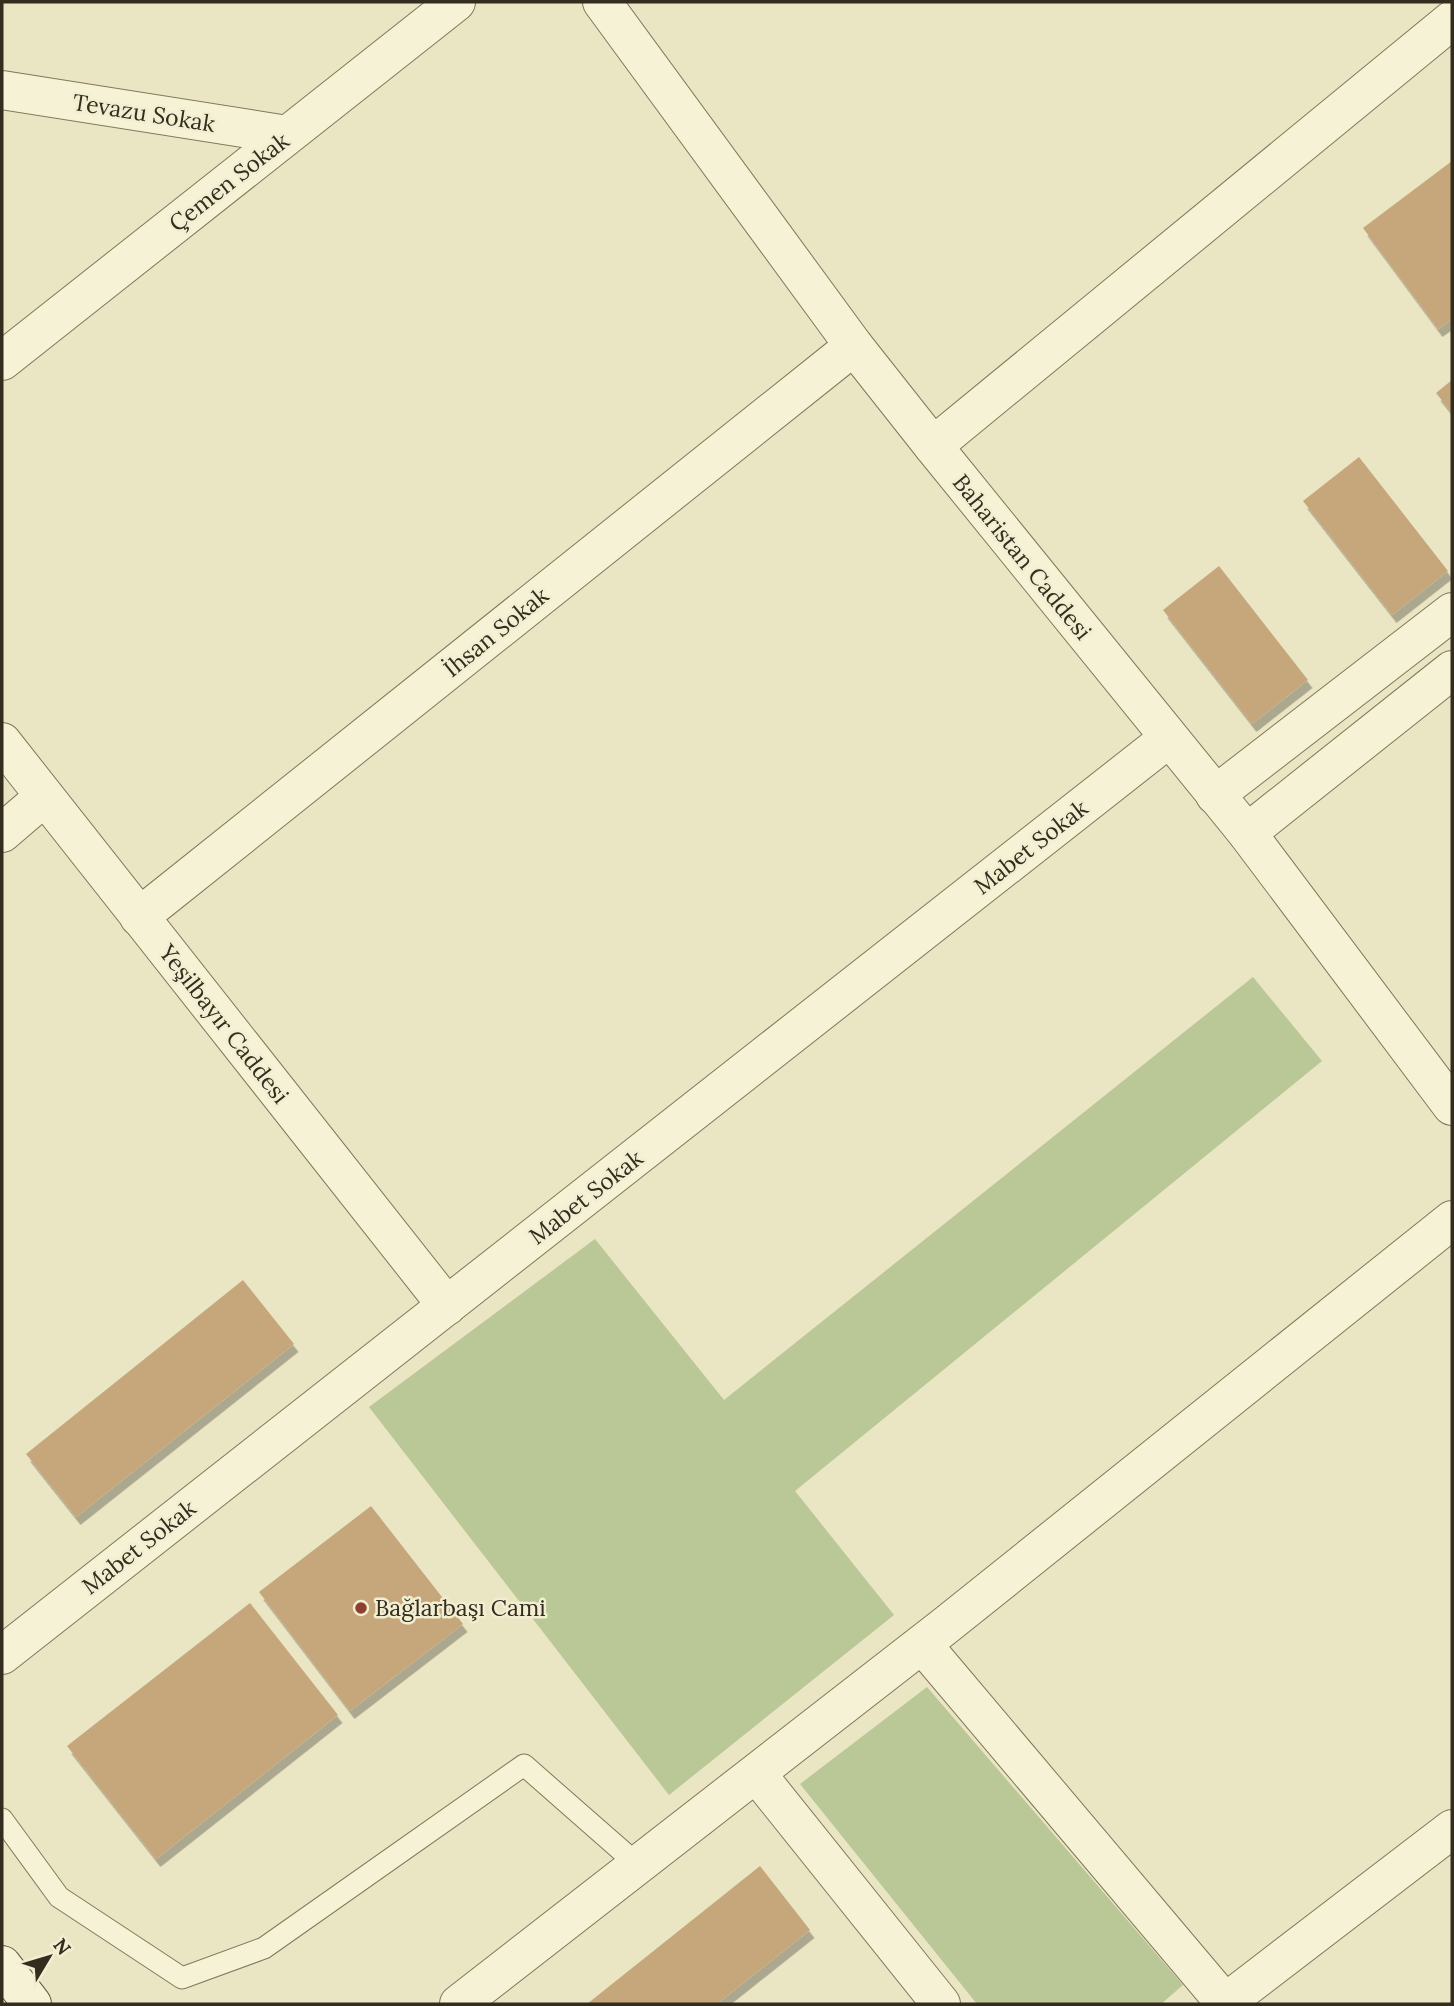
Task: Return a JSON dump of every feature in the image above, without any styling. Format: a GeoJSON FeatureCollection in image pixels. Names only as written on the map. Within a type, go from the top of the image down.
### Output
{"type":"FeatureCollection","features":[{"type":"Feature","properties":{"kind":"street","name":"Çemen Sokak"},"geometry":{"type":"LineString","coordinates":[[2,361],[456,2]]}},
{"type":"Feature","properties":{"kind":"street","name":"Baharistan Caddesi"},"geometry":{"type":"LineString","coordinates":[[602,2],[854,346],[1247,833],[1452,1106]]}},
{"type":"Feature","properties":{"kind":"street"},"geometry":{"type":"LineString","coordinates":[[933,446],[1452,20]]}},
{"type":"Feature","properties":{"kind":"street","name":"Tevazu Sokak"},"geometry":{"type":"LineString","coordinates":[[2,90],[287,135]]}},
{"type":"Feature","properties":{"kind":"street","name":"İhsan Sokak"},"geometry":{"type":"LineString","coordinates":[[139,917],[854,346]]}},
{"type":"Feature","properties":{"kind":"street"},"geometry":{"type":"LineString","coordinates":[[1215,795],[1452,612]]}},
{"type":"Feature","properties":{"kind":"street"},"geometry":{"type":"LineString","coordinates":[[1247,833],[1452,670]]}},
{"type":"Feature","properties":{"kind":"street","name":"Mabet Sokak"},"geometry":{"type":"LineString","coordinates":[[2,1655],[1169,738]]}},
{"type":"Feature","properties":{"kind":"street","name":"Yeşilbayır Caddesi"},"geometry":{"type":"LineString","coordinates":[[2,742],[447,1306]]}},
{"type":"Feature","properties":{"kind":"street"},"geometry":{"type":"LineString","coordinates":[[2,833],[44,797]]}},
{"type":"Feature","properties":{"kind":"street"},"geometry":{"type":"LineString","coordinates":[[459,2004],[922,1644],[1452,1220]]}},
{"type":"Feature","properties":{"kind":"street"},"geometry":{"type":"LineString","coordinates":[[922,1644],[1225,2004],[1452,1829]]}},
{"type":"Feature","properties":{"kind":"street"},"geometry":{"type":"LineString","coordinates":[[756,1773],[941,2004]]}},
{"type":"Feature","properties":{"kind":"street"},"geometry":{"type":"LineString","coordinates":[[2,1965],[32,2004]]}},
{"type":"Feature","properties":{"kind":"lane"},"geometry":{"type":"LineString","coordinates":[[2,1819],[59,1897],[182,1978],[264,1948],[524,1765],[638,1865]]}},
{"type":"Feature","properties":{"kind":"green space"},"geometry":{"type":"Polygon","coordinates":[[[1253,977],[1322,1061],[795,1491],[894,1615],[669,1795],[369,1407],[595,1239],[724,1400],[1253,977]]]}},
{"type":"Feature","properties":{"kind":"green space"},"geometry":{"type":"Polygon","coordinates":[[[927,1687],[1183,1985],[1161,2004],[977,2004],[800,1784],[927,1687]]]}},
{"type":"Feature","properties":{"kind":"building"},"geometry":{"type":"Polygon","coordinates":[[[1452,161],[1452,319],[1438,329],[1363,228],[1452,161]]]}},
{"type":"Feature","properties":{"kind":"building"},"geometry":{"type":"Polygon","coordinates":[[[1452,380],[1452,413],[1436,393],[1452,380]]]}},
{"type":"Feature","properties":{"kind":"building"},"geometry":{"type":"Polygon","coordinates":[[[1359,457],[1448,571],[1392,615],[1303,501],[1359,457]]]}},
{"type":"Feature","properties":{"kind":"building"},"geometry":{"type":"Polygon","coordinates":[[[1219,566],[1308,680],[1252,724],[1163,610],[1219,566]]]}},
{"type":"Feature","properties":{"kind":"building"},"geometry":{"type":"Polygon","coordinates":[[[243,1280],[294,1344],[76,1517],[26,1454],[243,1280]]]}},
{"type":"Feature","properties":{"kind":"building","name":"Bağlarbaşı Cami"},"geometry":{"type":"Polygon","coordinates":[[[371,1506],[463,1624],[350,1711],[259,1592],[371,1506]]]}},
{"type":"Feature","properties":{"kind":"building"},"geometry":{"type":"Polygon","coordinates":[[[250,1603],[338,1715],[156,1859],[67,1746],[250,1603]]]}},
{"type":"Feature","properties":{"kind":"building"},"geometry":{"type":"Polygon","coordinates":[[[760,1866],[810,1930],[717,2004],[587,2004],[760,1866]]]}},
{"type":"Feature","properties":{"kind":"place","name":"Bağlarbaşı Cami"},"geometry":{"type":"Point","coordinates":[361,1608]}}]}
